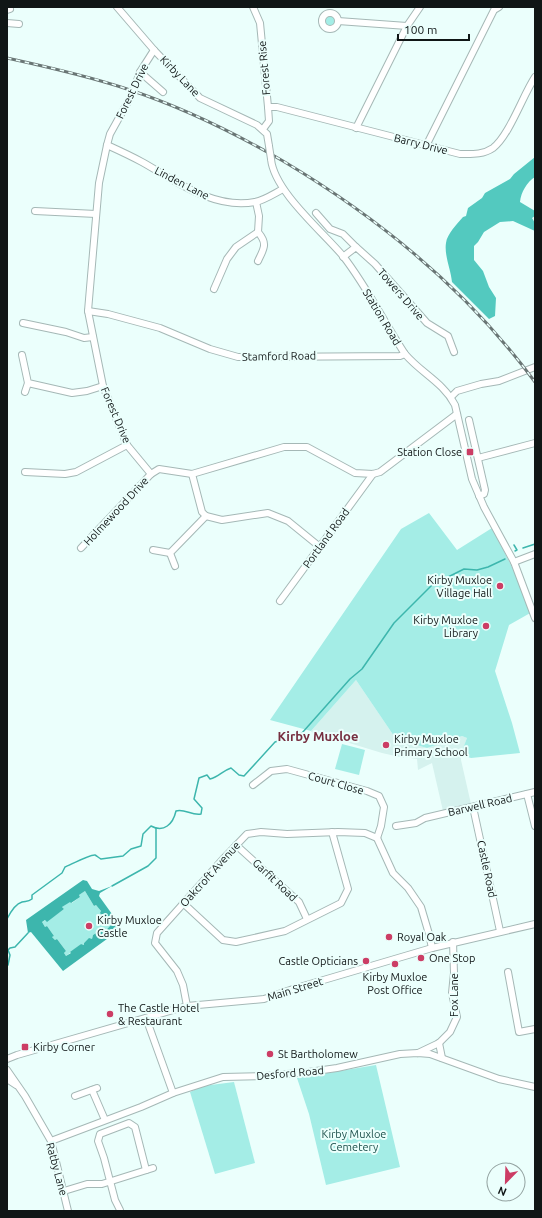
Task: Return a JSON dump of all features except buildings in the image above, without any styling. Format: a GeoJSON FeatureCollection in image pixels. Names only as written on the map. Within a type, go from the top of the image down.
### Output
{"type":"FeatureCollection","features":[{"type":"Feature","properties":{"kind":"street","name":"Kirby Lane"},"geometry":{"type":"LineString","coordinates":[[117,7],[154,50],[200,98],[263,129]]}},
{"type":"Feature","properties":{"kind":"street","name":"Forest Rise"},"geometry":{"type":"LineString","coordinates":[[253,7],[260,23],[268,107],[269,122],[263,129]]}},
{"type":"Feature","properties":{"kind":"street"},"geometry":{"type":"LineString","coordinates":[[356,128],[407,26],[420,7]]}},
{"type":"Feature","properties":{"kind":"street"},"geometry":{"type":"LineString","coordinates":[[426,146],[494,10],[499,7]]}},
{"type":"Feature","properties":{"kind":"street"},"geometry":{"type":"LineString","coordinates":[[338,22],[407,26]]}},
{"type":"Feature","properties":{"kind":"street"},"geometry":{"type":"LineString","coordinates":[[7,23],[19,24]]}},
{"type":"Feature","properties":{"kind":"street","name":"Forest Drive"},"geometry":{"type":"LineString","coordinates":[[151,474],[127,445],[103,386],[88,311],[99,183],[106,145],[110,134],[130,98],[140,72],[154,50]]}},
{"type":"Feature","properties":{"kind":"street"},"geometry":{"type":"LineString","coordinates":[[140,72],[163,92]]}},
{"type":"Feature","properties":{"kind":"street","name":"Barry Drive"},"geometry":{"type":"LineString","coordinates":[[268,107],[278,107],[460,154],[479,154],[492,148],[503,138],[532,86],[535,77]]}},
{"type":"Feature","properties":{"kind":"street","name":"Station Road"},"geometry":{"type":"LineString","coordinates":[[263,129],[267,134],[273,170],[283,189],[343,257],[364,287],[405,354],[410,360],[441,385],[451,396],[455,405],[472,479],[479,496],[514,562],[535,618]]}},
{"type":"Feature","properties":{"kind":"street","name":"Linden Lane"},"geometry":{"type":"LineString","coordinates":[[106,145],[141,161],[193,191],[214,200],[234,203],[256,202],[283,189]]}},
{"type":"Feature","properties":{"kind":"street"},"geometry":{"type":"LineString","coordinates":[[256,202],[259,216],[258,232],[264,239],[265,248],[258,261]]}},
{"type":"Feature","properties":{"kind":"street"},"geometry":{"type":"LineString","coordinates":[[35,211],[96,214]]}},
{"type":"Feature","properties":{"kind":"street","name":"Towers Drive"},"geometry":{"type":"LineString","coordinates":[[316,213],[330,229],[343,234],[375,264],[427,323],[448,336],[454,352]]}},
{"type":"Feature","properties":{"kind":"street"},"geometry":{"type":"LineString","coordinates":[[214,290],[231,253],[236,247],[258,232]]}},
{"type":"Feature","properties":{"kind":"street"},"geometry":{"type":"LineString","coordinates":[[343,257],[356,247]]}},
{"type":"Feature","properties":{"kind":"street","name":"Stamford Road"},"geometry":{"type":"LineString","coordinates":[[88,311],[108,314],[160,328],[210,350],[238,357],[400,356],[405,354]]}},
{"type":"Feature","properties":{"kind":"street"},"geometry":{"type":"LineString","coordinates":[[23,323],[66,332],[84,338],[94,337]]}},
{"type":"Feature","properties":{"kind":"street"},"geometry":{"type":"LineString","coordinates":[[22,355],[28,383],[25,392]]}},
{"type":"Feature","properties":{"kind":"street"},"geometry":{"type":"LineString","coordinates":[[451,396],[457,391],[499,381],[535,367]]}},
{"type":"Feature","properties":{"kind":"street"},"geometry":{"type":"LineString","coordinates":[[28,383],[72,393],[87,391],[103,386]]}},
{"type":"Feature","properties":{"kind":"street"},"geometry":{"type":"LineString","coordinates":[[151,474],[159,469],[192,474],[284,447],[307,447],[355,472],[373,474],[380,472],[457,414]]}},
{"type":"Feature","properties":{"kind":"street"},"geometry":{"type":"LineString","coordinates":[[470,420],[485,490],[484,494],[479,496]]}},
{"type":"Feature","properties":{"kind":"street"},"geometry":{"type":"LineString","coordinates":[[478,458],[535,443]]}},
{"type":"Feature","properties":{"kind":"street"},"geometry":{"type":"LineString","coordinates":[[25,472],[65,474],[76,472],[127,445]]}},
{"type":"Feature","properties":{"kind":"street","name":"Holmewood Drive"},"geometry":{"type":"LineString","coordinates":[[81,548],[151,474]]}},
{"type":"Feature","properties":{"kind":"street"},"geometry":{"type":"LineString","coordinates":[[192,474],[202,512],[206,516],[222,520],[268,513],[288,521],[320,547]]}},
{"type":"Feature","properties":{"kind":"street","name":"Portland Road"},"geometry":{"type":"LineString","coordinates":[[280,601],[373,474]]}},
{"type":"Feature","properties":{"kind":"street"},"geometry":{"type":"LineString","coordinates":[[170,554],[206,516]]}},
{"type":"Feature","properties":{"kind":"street"},"geometry":{"type":"LineString","coordinates":[[153,550],[170,554]]}},
{"type":"Feature","properties":{"kind":"street"},"geometry":{"type":"LineString","coordinates":[[170,554],[175,566]]}},
{"type":"Feature","properties":{"kind":"street"},"geometry":{"type":"LineString","coordinates":[[514,562],[535,554]]}},
{"type":"Feature","properties":{"kind":"street","name":"Court Close"},"geometry":{"type":"LineString","coordinates":[[254,785],[271,771],[287,769],[367,791],[379,796],[384,807],[381,826],[376,838]]}},
{"type":"Feature","properties":{"kind":"street","name":"Barwell Road"},"geometry":{"type":"LineString","coordinates":[[396,826],[416,823],[425,818],[535,792]]}},
{"type":"Feature","properties":{"kind":"street"},"geometry":{"type":"LineString","coordinates":[[527,794],[535,826]]}},
{"type":"Feature","properties":{"kind":"street","name":"Castle Road"},"geometry":{"type":"LineString","coordinates":[[473,807],[500,931]]}},
{"type":"Feature","properties":{"kind":"street","name":"Oakcroft Avenue"},"geometry":{"type":"LineString","coordinates":[[187,1006],[183,985],[177,971],[155,943],[157,934],[183,903],[247,834],[261,832],[287,834],[365,832],[376,838]]}},
{"type":"Feature","properties":{"kind":"street"},"geometry":{"type":"LineString","coordinates":[[183,903],[223,940],[236,942],[284,931],[341,903],[348,889],[332,832]]}},
{"type":"Feature","properties":{"kind":"street"},"geometry":{"type":"LineString","coordinates":[[376,838],[393,873],[408,888],[421,906],[432,948]]}},
{"type":"Feature","properties":{"kind":"street","name":"Garfit Road"},"geometry":{"type":"LineString","coordinates":[[236,845],[299,902],[307,919]]}},
{"type":"Feature","properties":{"kind":"street","name":"Main Street"},"geometry":{"type":"LineString","coordinates":[[7,1059],[187,1006],[264,999],[293,988],[453,942],[535,924]]}},
{"type":"Feature","properties":{"kind":"street","name":"Fox Lane"},"geometry":{"type":"LineString","coordinates":[[418,1053],[439,1043],[450,1032],[456,1017],[452,993],[454,972],[453,942]]}},
{"type":"Feature","properties":{"kind":"street"},"geometry":{"type":"LineString","coordinates":[[508,972],[520,1039]]}},
{"type":"Feature","properties":{"kind":"street"},"geometry":{"type":"LineString","coordinates":[[146,1018],[173,1093]]}},
{"type":"Feature","properties":{"kind":"street"},"geometry":{"type":"LineString","coordinates":[[518,1032],[535,1029]]}},
{"type":"Feature","properties":{"kind":"street"},"geometry":{"type":"LineString","coordinates":[[439,1043],[442,1058]]}},
{"type":"Feature","properties":{"kind":"street","name":"Desford Road"},"geometry":{"type":"LineString","coordinates":[[50,1141],[141,1107],[173,1093],[223,1077],[265,1076],[309,1072],[337,1068],[400,1054],[430,1054],[498,1079],[535,1087]]}},
{"type":"Feature","properties":{"kind":"street","name":"Ratby Lane"},"geometry":{"type":"LineString","coordinates":[[7,1070],[35,1113],[50,1141],[68,1211]]}},
{"type":"Feature","properties":{"kind":"street","name":"Ratby Lane"},"geometry":{"type":"LineString","coordinates":[[7,1079],[19,1087]]}},
{"type":"Feature","properties":{"kind":"street"},"geometry":{"type":"LineString","coordinates":[[75,1096],[95,1089],[105,1120]]}},
{"type":"Feature","properties":{"kind":"street"},"geometry":{"type":"LineString","coordinates":[[120,1210],[109,1182],[104,1158],[98,1141],[100,1134],[129,1123],[135,1127],[146,1170]]}},
{"type":"Feature","properties":{"kind":"street"},"geometry":{"type":"LineString","coordinates":[[64,1191],[87,1184],[102,1184],[153,1168]]}},
{"type":"Feature","properties":{"kind":"shaded area"},"geometry":{"type":"Polygon","coordinates":[[[535,157],[535,177],[525,188],[520,202],[535,211],[535,216],[532,218],[535,223],[535,231],[513,221],[500,222],[484,232],[474,246],[474,260],[483,271],[489,287],[496,298],[495,316],[489,319],[452,282],[446,252],[447,240],[455,226],[463,217],[466,216],[468,208],[482,198],[485,193],[510,179],[535,157]]]}},
{"type":"Feature","properties":{"kind":"shaded area","name":"Kirby Muxloe Primary School"},"geometry":{"type":"Polygon","coordinates":[[[356,680],[396,739],[427,748],[462,736],[467,738],[463,748],[461,749],[461,760],[471,804],[443,811],[432,763],[418,770],[417,759],[404,758],[382,753],[313,734],[311,731],[356,680]]]}},
{"type":"Feature","properties":{"kind":"shaded area"},"geometry":{"type":"Polygon","coordinates":[[[83,880],[87,881],[92,889],[99,891],[112,886],[100,893],[99,896],[122,928],[63,971],[31,932],[28,933],[26,920],[83,880]],[[85,891],[79,895],[80,897],[62,907],[64,909],[47,922],[45,920],[42,922],[54,936],[52,937],[55,940],[57,939],[66,951],[64,953],[66,956],[81,944],[84,945],[89,938],[92,939],[93,935],[104,928],[106,930],[111,925],[107,919],[105,920],[100,913],[101,911],[96,905],[94,906],[85,891]]]}},
{"type":"Feature","properties":{"kind":"green space"},"geometry":{"type":"Polygon","coordinates":[[[328,15],[332,15],[336,21],[332,27],[328,27],[324,23],[324,19],[328,15]]]}},
{"type":"Feature","properties":{"kind":"green space"},"geometry":{"type":"Polygon","coordinates":[[[429,513],[457,550],[492,528],[510,563],[532,612],[509,625],[495,671],[520,753],[471,758],[462,755],[460,749],[463,748],[467,738],[462,736],[427,748],[396,739],[356,680],[311,731],[270,720],[401,529],[429,513]]]}},
{"type":"Feature","properties":{"kind":"green space"},"geometry":{"type":"Polygon","coordinates":[[[342,744],[365,750],[359,775],[335,769],[342,744]]]}},
{"type":"Feature","properties":{"kind":"green space"},"geometry":{"type":"Polygon","coordinates":[[[85,891],[94,906],[96,905],[102,912],[100,913],[105,920],[107,919],[112,925],[105,930],[103,928],[93,935],[92,939],[89,939],[84,943],[84,945],[81,944],[66,956],[64,953],[66,951],[57,939],[55,940],[52,937],[54,936],[42,922],[47,921],[64,909],[62,907],[70,901],[72,903],[85,891]]]}},
{"type":"Feature","properties":{"kind":"green space","name":"Kirby Muxloe Cemetery"},"geometry":{"type":"Polygon","coordinates":[[[376,1065],[400,1167],[326,1185],[309,1114],[297,1078],[376,1065]]]}},
{"type":"Feature","properties":{"kind":"green space"},"geometry":{"type":"Polygon","coordinates":[[[234,1082],[255,1163],[215,1174],[190,1092],[203,1086],[234,1082]]]}},
{"type":"Feature","properties":{"kind":"waterway"},"geometry":{"type":"LineString","coordinates":[[523,548],[535,544]]}},
{"type":"Feature","properties":{"kind":"waterway"},"geometry":{"type":"LineString","coordinates":[[514,545],[517,550],[515,551]]}},
{"type":"Feature","properties":{"kind":"waterway"},"geometry":{"type":"LineString","coordinates":[[7,919],[17,905],[32,899],[32,895],[62,873],[65,867],[93,855],[101,859],[123,856],[131,849],[141,846],[143,834],[151,826],[156,828],[164,828],[167,826],[173,820],[176,811],[182,810],[194,814],[201,814],[202,808],[194,799],[199,778],[207,775],[210,779],[231,768],[239,775],[244,776],[275,742],[302,733],[350,679],[362,669],[394,623],[432,585],[464,569],[477,570],[488,567],[505,559]]}},
{"type":"Feature","properties":{"kind":"waterway"},"geometry":{"type":"LineString","coordinates":[[112,886],[148,866],[156,858],[156,828]]}},
{"type":"Feature","properties":{"kind":"waterway"},"geometry":{"type":"LineString","coordinates":[[8,950],[15,947],[28,933]]}},
{"type":"Feature","properties":{"kind":"waterway"},"geometry":{"type":"LineString","coordinates":[[7,966],[10,955],[8,950]]}},
{"type":"Feature","properties":{"kind":"railway"},"geometry":{"type":"LineString","coordinates":[[7,58],[53,68],[112,84],[168,104],[245,140],[319,183],[387,232],[451,287],[481,317],[535,382]]}},
{"type":"Feature","properties":{"kind":"place","name":"Station Close"},"geometry":{"type":"Point","coordinates":[470,452]}},
{"type":"Feature","properties":{"kind":"place","name":"Kirby Muxloe Village Hall"},"geometry":{"type":"Point","coordinates":[500,586]}},
{"type":"Feature","properties":{"kind":"place","name":"Kirby Muxloe Library"},"geometry":{"type":"Point","coordinates":[486,626]}},
{"type":"Feature","properties":{"kind":"place","name":"Kirby Muxloe Primary School"},"geometry":{"type":"Point","coordinates":[386,745]}},
{"type":"Feature","properties":{"kind":"place","name":"Kirby Muxloe Castle"},"geometry":{"type":"Point","coordinates":[89,926]}},
{"type":"Feature","properties":{"kind":"place","name":"Royal Oak"},"geometry":{"type":"Point","coordinates":[389,937]}},
{"type":"Feature","properties":{"kind":"place","name":"One Stop"},"geometry":{"type":"Point","coordinates":[421,958]}},
{"type":"Feature","properties":{"kind":"place","name":"Castle Opticians"},"geometry":{"type":"Point","coordinates":[366,961]}},
{"type":"Feature","properties":{"kind":"place","name":"Kirby Muxloe Post Office"},"geometry":{"type":"Point","coordinates":[395,964]}},
{"type":"Feature","properties":{"kind":"place","name":"The Castle Hotel & Restaurant"},"geometry":{"type":"Point","coordinates":[110,1014]}},
{"type":"Feature","properties":{"kind":"place","name":"Kirby Corner"},"geometry":{"type":"Point","coordinates":[25,1047]}},
{"type":"Feature","properties":{"kind":"place","name":"St Bartholomew"},"geometry":{"type":"Point","coordinates":[270,1054]}},
{"type":"Feature","properties":{"kind":"district","name":"Kirby Muxloe"},"geometry":{"type":"Point","coordinates":[318,736]}}]}
